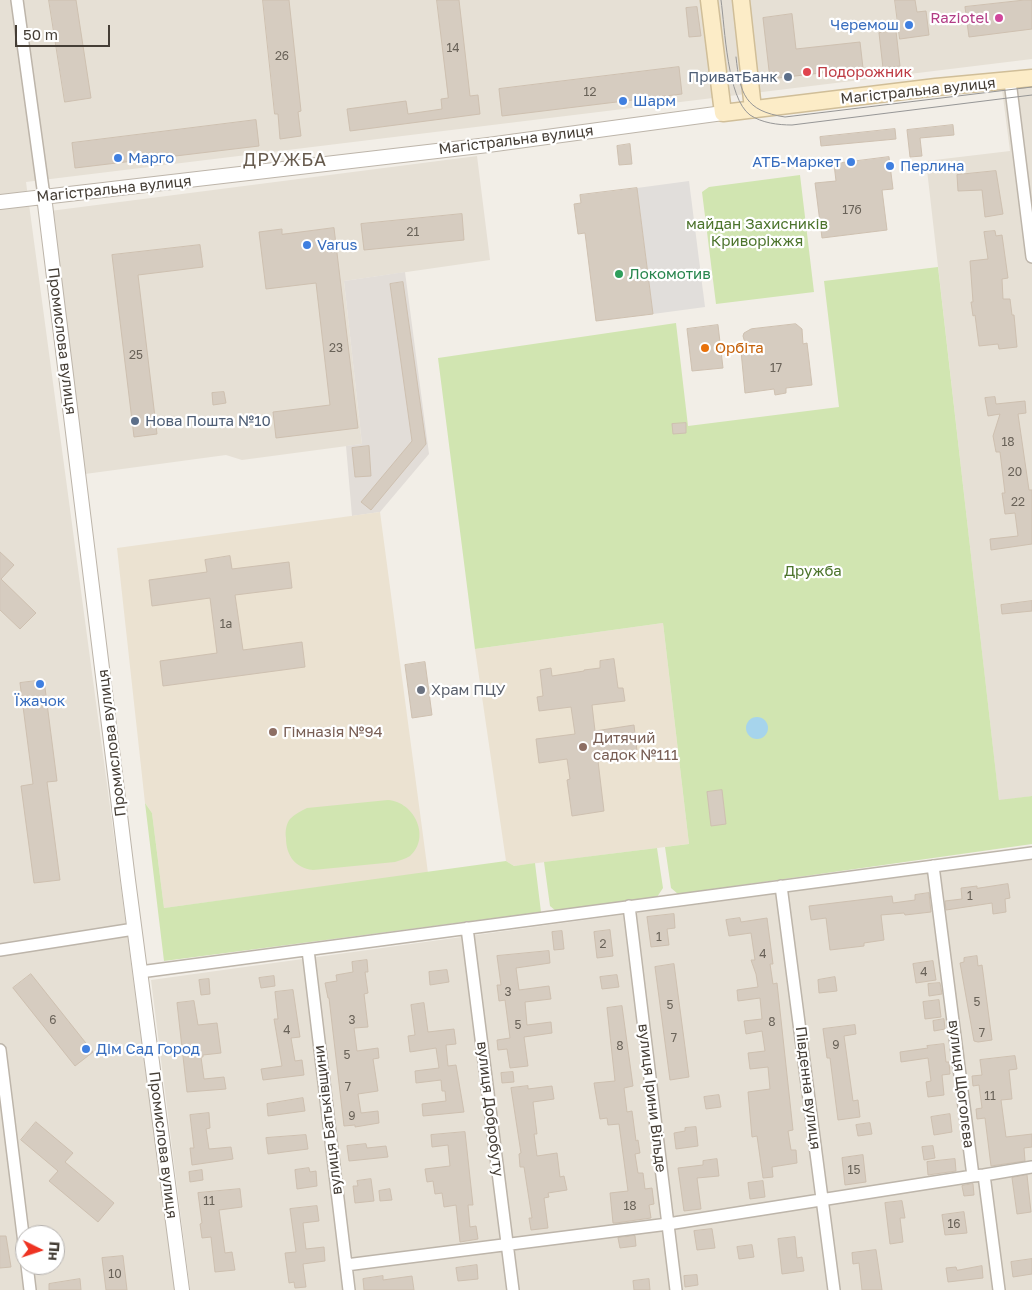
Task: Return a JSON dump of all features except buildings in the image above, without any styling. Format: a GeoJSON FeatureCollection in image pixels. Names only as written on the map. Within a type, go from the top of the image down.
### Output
{"type":"FeatureCollection","features":[{"type":"Feature","properties":{"kind":"main road"},"geometry":{"type":"LineString","coordinates":[[709,0],[723,113]]}},
{"type":"Feature","properties":{"kind":"main road"},"geometry":{"type":"LineString","coordinates":[[741,0],[753,109]]}},
{"type":"Feature","properties":{"kind":"main road","name":"Магістральна вулиця"},"geometry":{"type":"LineString","coordinates":[[723,113],[936,87],[1032,78]]}},
{"type":"Feature","properties":{"kind":"street"},"geometry":{"type":"LineString","coordinates":[[17,0],[44,196]]}},
{"type":"Feature","properties":{"kind":"street"},"geometry":{"type":"LineString","coordinates":[[1010,81],[1032,258]]}},
{"type":"Feature","properties":{"kind":"street","name":"Магістральна вулиця"},"geometry":{"type":"LineString","coordinates":[[0,202],[478,146],[723,113]]}},
{"type":"Feature","properties":{"kind":"street","name":"Промислова вулиця"},"geometry":{"type":"LineString","coordinates":[[44,196],[134,929],[182,1290]]}},
{"type":"Feature","properties":{"kind":"street"},"geometry":{"type":"LineString","coordinates":[[140,972],[1032,852]]}},
{"type":"Feature","properties":{"kind":"street","name":"вулиця Щоголєва"},"geometry":{"type":"LineString","coordinates":[[933,866],[979,1175],[999,1290]]}},
{"type":"Feature","properties":{"kind":"street","name":"Південна вулиця"},"geometry":{"type":"LineString","coordinates":[[781,886],[834,1290]]}},
{"type":"Feature","properties":{"kind":"street","name":"вулиця Ірини Вільде"},"geometry":{"type":"LineString","coordinates":[[629,906],[676,1290]]}},
{"type":"Feature","properties":{"kind":"street","name":"вулиця Добробуту"},"geometry":{"type":"LineString","coordinates":[[467,928],[513,1290]]}},
{"type":"Feature","properties":{"kind":"street"},"geometry":{"type":"LineString","coordinates":[[0,950],[134,929]]}},
{"type":"Feature","properties":{"kind":"street","name":"вулиця Батьківщини"},"geometry":{"type":"LineString","coordinates":[[308,950],[349,1290]]}},
{"type":"Feature","properties":{"kind":"street"},"geometry":{"type":"LineString","coordinates":[[0,1050],[22,1225]]}},
{"type":"Feature","properties":{"kind":"street"},"geometry":{"type":"LineString","coordinates":[[346,1265],[668,1224],[1032,1168]]}},
{"type":"Feature","properties":{"kind":"street"},"geometry":{"type":"LineString","coordinates":[[28,1275],[30,1290]]}},
{"type":"Feature","properties":{"kind":"shaded area"},"geometry":{"type":"Polygon","coordinates":[[[0,0],[1032,0],[1032,59],[26,182],[175,1290],[0,1290],[0,0]]]}},
{"type":"Feature","properties":{"kind":"shaded area"},"geometry":{"type":"Polygon","coordinates":[[[1032,78],[1032,796],[999,801],[926,161],[1010,151],[1001,82],[1032,78]]]}},
{"type":"Feature","properties":{"kind":"shaded area"},"geometry":{"type":"Polygon","coordinates":[[[477,156],[490,260],[344,281],[362,444],[242,460],[226,455],[85,474],[50,211],[477,156]]]}},
{"type":"Feature","properties":{"kind":"shaded area"},"geometry":{"type":"Polygon","coordinates":[[[689,181],[705,307],[653,314],[637,188],[689,181]]]}},
{"type":"Feature","properties":{"kind":"shaded area"},"geometry":{"type":"Polygon","coordinates":[[[405,272],[429,454],[380,512],[352,516],[346,446],[362,444],[344,281],[405,272]]]}},
{"type":"Feature","properties":{"kind":"shaded area","name":"Гімназія №94"},"geometry":{"type":"Polygon","coordinates":[[[380,512],[428,873],[164,908],[152,813],[145,803],[117,548],[380,512]]]}},
{"type":"Feature","properties":{"kind":"shaded area","name":"Дитячий садок №111"},"geometry":{"type":"Polygon","coordinates":[[[663,623],[689,844],[514,866],[506,861],[475,649],[663,623]]]}},
{"type":"Feature","properties":{"kind":"shaded area"},"geometry":{"type":"Polygon","coordinates":[[[1032,858],[1032,1290],[190,1290],[151,980],[1032,858]]]}},
{"type":"Feature","properties":{"kind":"green space","name":"майдан Захисників Криворіжжя"},"geometry":{"type":"Polygon","coordinates":[[[800,175],[814,292],[716,304],[702,192],[709,187],[800,175]]]}},
{"type":"Feature","properties":{"kind":"green space","name":"Дружба"},"geometry":{"type":"Polygon","coordinates":[[[938,267],[999,800],[1032,796],[1032,844],[678,894],[671,888],[665,847],[689,844],[663,623],[475,649],[438,358],[676,323],[688,426],[839,407],[824,281],[938,267]]]}},
{"type":"Feature","properties":{"kind":"green space"},"geometry":{"type":"Polygon","coordinates":[[[388,800],[398,802],[406,807],[417,822],[419,840],[416,849],[410,856],[395,862],[313,870],[301,867],[290,855],[286,844],[287,826],[290,819],[300,811],[307,808],[388,800]]]}},
{"type":"Feature","properties":{"kind":"green space"},"geometry":{"type":"Polygon","coordinates":[[[145,803],[152,813],[164,908],[506,861],[514,866],[535,863],[541,912],[164,961],[145,803]]]}},
{"type":"Feature","properties":{"kind":"green space"},"geometry":{"type":"Polygon","coordinates":[[[657,848],[663,888],[657,897],[556,911],[550,906],[544,862],[657,848]]]}},
{"type":"Feature","properties":{"kind":"water"},"geometry":{"type":"Polygon","coordinates":[[[757,717],[765,720],[768,728],[765,736],[757,739],[749,736],[746,728],[749,720],[757,717]]]}},
{"type":"Feature","properties":{"kind":"tram line"},"geometry":{"type":"LineString","coordinates":[[721,0],[728,62],[736,94],[742,106],[750,115],[765,122],[792,125],[1032,95]]}},
{"type":"Feature","properties":{"kind":"tram line"},"geometry":{"type":"LineString","coordinates":[[736,57],[740,81],[747,99],[761,110],[785,117],[1032,87]]}},
{"type":"Feature","properties":{"kind":"place","name":"Raziotel"},"geometry":{"type":"Point","coordinates":[999,18]}},
{"type":"Feature","properties":{"kind":"place","name":"Черемош"},"geometry":{"type":"Point","coordinates":[909,25]}},
{"type":"Feature","properties":{"kind":"place","name":"Подорожник"},"geometry":{"type":"Point","coordinates":[807,72]}},
{"type":"Feature","properties":{"kind":"place","name":"ПриватБанк"},"geometry":{"type":"Point","coordinates":[788,77]}},
{"type":"Feature","properties":{"kind":"place","name":"Шарм"},"geometry":{"type":"Point","coordinates":[623,101]}},
{"type":"Feature","properties":{"kind":"place","name":"Марго"},"geometry":{"type":"Point","coordinates":[118,158]}},
{"type":"Feature","properties":{"kind":"place","name":"АТБ-Маркет"},"geometry":{"type":"Point","coordinates":[851,162]}},
{"type":"Feature","properties":{"kind":"place","name":"Перлина"},"geometry":{"type":"Point","coordinates":[890,166]}},
{"type":"Feature","properties":{"kind":"place","name":"Varus"},"geometry":{"type":"Point","coordinates":[307,245]}},
{"type":"Feature","properties":{"kind":"place","name":"Локомотив"},"geometry":{"type":"Point","coordinates":[619,274]}},
{"type":"Feature","properties":{"kind":"place","name":"Орбіта"},"geometry":{"type":"Point","coordinates":[705,348]}},
{"type":"Feature","properties":{"kind":"place","name":"Нова Пошта №10"},"geometry":{"type":"Point","coordinates":[135,421]}},
{"type":"Feature","properties":{"kind":"place","name":"Їжачок"},"geometry":{"type":"Point","coordinates":[40,684]}},
{"type":"Feature","properties":{"kind":"place","name":"Храм ПЦУ"},"geometry":{"type":"Point","coordinates":[421,690]}},
{"type":"Feature","properties":{"kind":"place","name":"Гімназія №94"},"geometry":{"type":"Point","coordinates":[273,732]}},
{"type":"Feature","properties":{"kind":"place","name":"Дитячий садок №111"},"geometry":{"type":"Point","coordinates":[583,747]}},
{"type":"Feature","properties":{"kind":"place","name":"Дім Сад Город"},"geometry":{"type":"Point","coordinates":[86,1049]}},
{"type":"Feature","properties":{"kind":"district","name":"ДРУЖБА"},"geometry":{"type":"Point","coordinates":[285,160]}}]}
